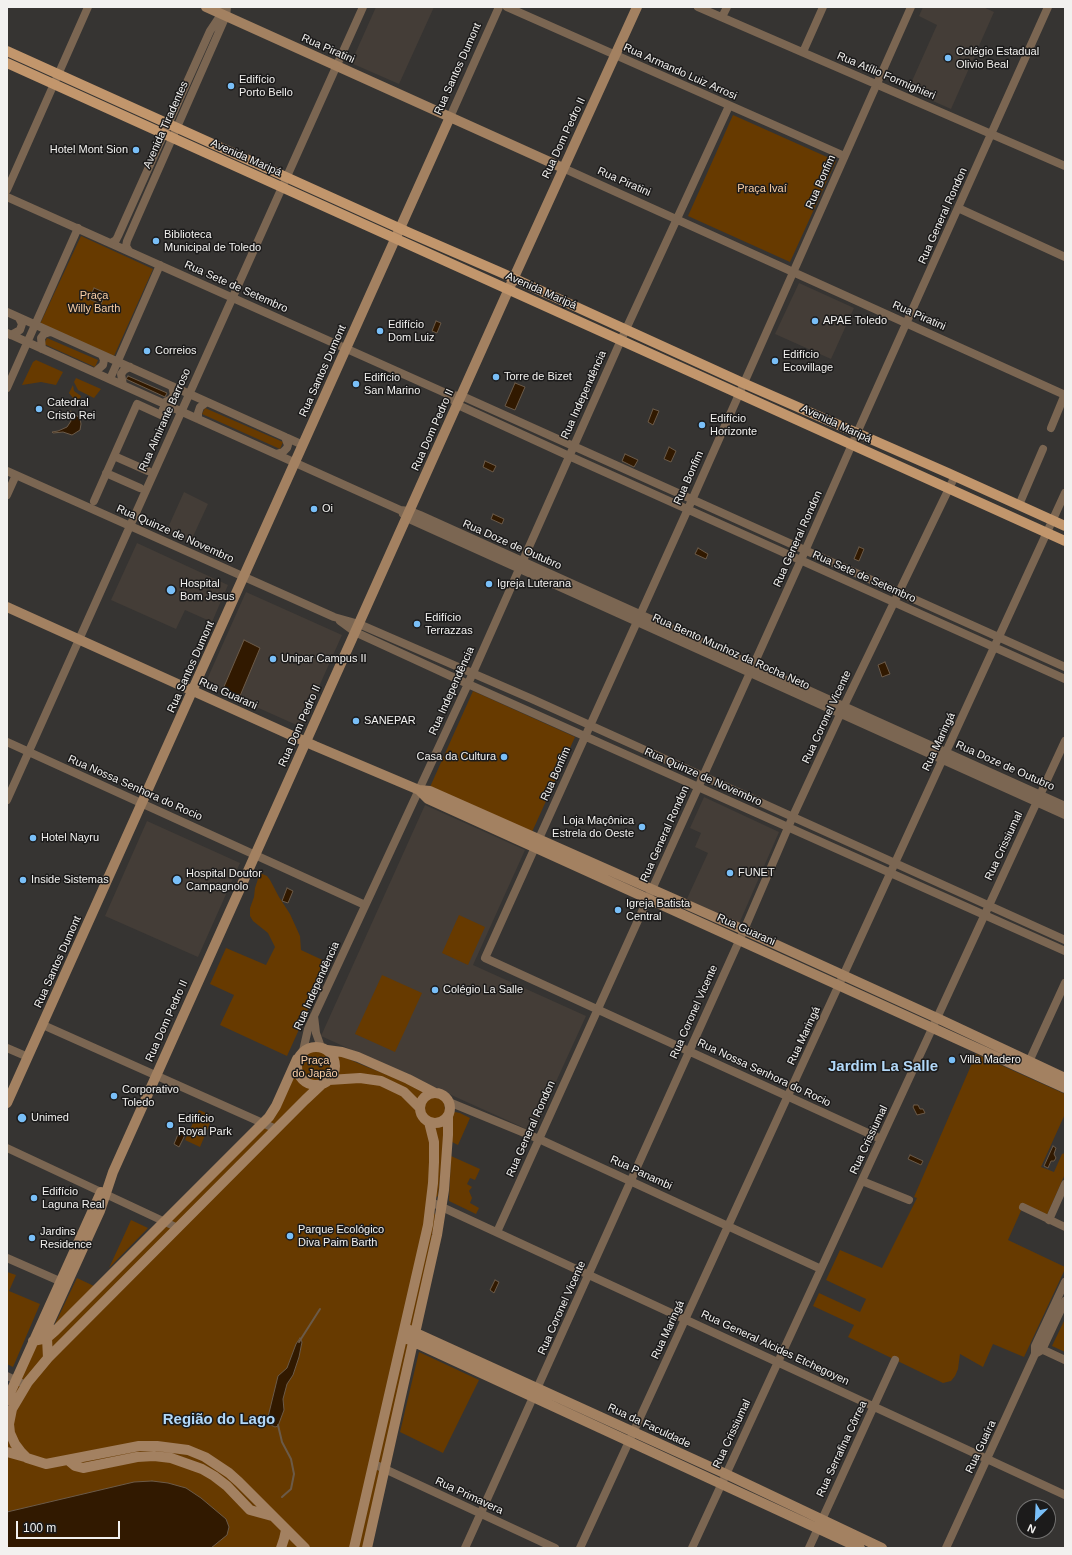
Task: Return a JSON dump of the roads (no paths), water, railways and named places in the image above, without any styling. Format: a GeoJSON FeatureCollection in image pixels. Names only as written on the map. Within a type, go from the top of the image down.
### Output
{"type":"FeatureCollection","features":[{"type":"Feature","properties":{"kind":"main road","name":"Avenida Maripá"},"geometry":{"type":"LineString","coordinates":[[7,51],[40,72],[53,84],[70,86],[170,131],[267,181],[396,240],[641,349],[857,433],[1056,522]]}},
{"type":"Feature","properties":{"kind":"main road","name":"Avenida Maripá"},"geometry":{"type":"LineString","coordinates":[[7,63],[40,72],[58,74],[70,86]]}},
{"type":"Feature","properties":{"kind":"main road","name":"Avenida Maripá"},"geometry":{"type":"LineString","coordinates":[[189,140],[302,183],[400,229],[502,273],[647,339],[852,444],[1065,541]]}},
{"type":"Feature","properties":{"kind":"main road"},"geometry":{"type":"LineString","coordinates":[[267,181],[273,180],[273,172]]}},
{"type":"Feature","properties":{"kind":"main road"},"geometry":{"type":"LineString","coordinates":[[297,195],[295,190],[302,183]]}},
{"type":"Feature","properties":{"kind":"main road"},"geometry":{"type":"LineString","coordinates":[[379,232],[387,227],[387,222]]}},
{"type":"Feature","properties":{"kind":"main road"},"geometry":{"type":"LineString","coordinates":[[411,246],[409,241],[411,237],[416,236]]}},
{"type":"Feature","properties":{"kind":"main road"},"geometry":{"type":"LineString","coordinates":[[493,283],[499,282],[502,273]]}},
{"type":"Feature","properties":{"kind":"main road"},"geometry":{"type":"LineString","coordinates":[[609,334],[613,331],[614,324]]}},
{"type":"Feature","properties":{"kind":"main road"},"geometry":{"type":"LineString","coordinates":[[641,349],[640,345],[642,340],[647,339]]}},
{"type":"Feature","properties":{"kind":"main road"},"geometry":{"type":"LineString","coordinates":[[948,488],[953,486],[955,483],[955,476]]}},
{"type":"Feature","properties":{"kind":"main road"},"geometry":{"type":"LineString","coordinates":[[1047,533],[1052,532],[1056,522]]}},
{"type":"Feature","properties":{"kind":"street"},"geometry":{"type":"LineString","coordinates":[[7,190],[88,7]]}},
{"type":"Feature","properties":{"kind":"street","name":"Rua Piratini"},"geometry":{"type":"LineString","coordinates":[[206,7],[225,11],[336,66],[1065,394]]}},
{"type":"Feature","properties":{"kind":"street","name":"Rua Almirante Barroso"},"geometry":{"type":"LineString","coordinates":[[7,800],[363,7]]}},
{"type":"Feature","properties":{"kind":"street","name":"Rua Santos Dumont"},"geometry":{"type":"LineString","coordinates":[[7,1103],[396,240],[499,7]]}},
{"type":"Feature","properties":{"kind":"street","name":"Rua Armando Luiz Arrosi"},"geometry":{"type":"LineString","coordinates":[[507,7],[844,156]]}},
{"type":"Feature","properties":{"kind":"street","name":"Rua Dom Pedro II"},"geometry":{"type":"LineString","coordinates":[[48,1358],[47,1338],[49,1323],[64,1283],[357,628],[406,513],[460,400],[508,290],[637,7]]}},
{"type":"Feature","properties":{"kind":"street","name":"Rua Atílio Formighieri"},"geometry":{"type":"LineString","coordinates":[[698,7],[1065,166]]}},
{"type":"Feature","properties":{"kind":"street"},"geometry":{"type":"LineString","coordinates":[[722,17],[727,7]]}},
{"type":"Feature","properties":{"kind":"street"},"geometry":{"type":"LineString","coordinates":[[803,52],[823,7]]}},
{"type":"Feature","properties":{"kind":"street","name":"Rua Bonfim"},"geometry":{"type":"LineString","coordinates":[[484,958],[692,500],[911,7]]}},
{"type":"Feature","properties":{"kind":"street","name":"Rua General Rondon"},"geometry":{"type":"LineString","coordinates":[[497,1232],[806,551],[852,444],[1048,7]]}},
{"type":"Feature","properties":{"kind":"street","name":"Avenida Tiradentes"},"geometry":{"type":"LineString","coordinates":[[129,251],[126,246],[129,236],[164,157],[175,108],[210,31],[225,11]]}},
{"type":"Feature","properties":{"kind":"street","name":"Avenida Tiradentes"},"geometry":{"type":"LineString","coordinates":[[111,243],[116,240],[120,232],[155,154],[184,112],[218,34],[225,11]]}},
{"type":"Feature","properties":{"kind":"street"},"geometry":{"type":"LineString","coordinates":[[210,31],[215,30],[218,34]]}},
{"type":"Feature","properties":{"kind":"street"},"geometry":{"type":"LineString","coordinates":[[626,330],[729,106]]}},
{"type":"Feature","properties":{"kind":"street"},"geometry":{"type":"LineString","coordinates":[[175,108],[179,113],[184,112]]}},
{"type":"Feature","properties":{"kind":"street"},"geometry":{"type":"LineString","coordinates":[[155,154],[159,150],[162,150],[164,157]]}},
{"type":"Feature","properties":{"kind":"street","name":"Rua Sete de Setembro"},"geometry":{"type":"LineString","coordinates":[[7,196],[450,395],[569,456],[687,510],[1065,679]]}},
{"type":"Feature","properties":{"kind":"street"},"geometry":{"type":"LineString","coordinates":[[958,208],[1065,257]]}},
{"type":"Feature","properties":{"kind":"street"},"geometry":{"type":"LineString","coordinates":[[7,388],[78,228]]}},
{"type":"Feature","properties":{"kind":"street"},"geometry":{"type":"LineString","coordinates":[[120,232],[125,236],[129,236]]}},
{"type":"Feature","properties":{"kind":"street"},"geometry":{"type":"LineString","coordinates":[[110,379],[160,265]]}},
{"type":"Feature","properties":{"kind":"street"},"geometry":{"type":"LineString","coordinates":[[7,312],[303,445]]}},
{"type":"Feature","properties":{"kind":"street"},"geometry":{"type":"LineString","coordinates":[[9,334],[20,330],[22,324],[19,318]]}},
{"type":"Feature","properties":{"kind":"street","name":"Rua Independência"},"geometry":{"type":"LineString","coordinates":[[300,1055],[308,1029],[468,684],[626,330]]}},
{"type":"Feature","properties":{"kind":"street"},"geometry":{"type":"LineString","coordinates":[[42,349],[41,338],[44,334],[50,332]]}},
{"type":"Feature","properties":{"kind":"street","name":"Rua Doze de Outubro"},"geometry":{"type":"LineString","coordinates":[[9,334],[123,385],[163,406],[181,411],[520,565]]}},
{"type":"Feature","properties":{"kind":"street"},"geometry":{"type":"LineString","coordinates":[[95,372],[103,365],[104,360],[102,355]]}},
{"type":"Feature","properties":{"kind":"street"},"geometry":{"type":"LineString","coordinates":[[123,385],[121,374],[124,370],[130,367]]}},
{"type":"Feature","properties":{"kind":"street"},"geometry":{"type":"LineString","coordinates":[[94,501],[137,404],[161,415],[163,406],[174,395],[172,386]]}},
{"type":"Feature","properties":{"kind":"street"},"geometry":{"type":"LineString","coordinates":[[1051,428],[1065,394]]}},
{"type":"Feature","properties":{"kind":"street","name":"Rua Sete de Setembro"},"geometry":{"type":"LineString","coordinates":[[460,400],[573,446],[1065,667]]}},
{"type":"Feature","properties":{"kind":"street"},"geometry":{"type":"LineString","coordinates":[[198,419],[200,408],[207,402]]}},
{"type":"Feature","properties":{"kind":"street"},"geometry":{"type":"LineString","coordinates":[[276,454],[284,452],[287,448],[285,437]]}},
{"type":"Feature","properties":{"kind":"street"},"geometry":{"type":"LineString","coordinates":[[1019,505],[1043,450]]}},
{"type":"Feature","properties":{"kind":"street"},"geometry":{"type":"LineString","coordinates":[[114,456],[148,471]]}},
{"type":"Feature","properties":{"kind":"street","name":"Rua Quinze de Novembro"},"geometry":{"type":"LineString","coordinates":[[7,471],[334,617],[468,684],[1065,951]]}},
{"type":"Feature","properties":{"kind":"street"},"geometry":{"type":"LineString","coordinates":[[106,473],[140,488]]}},
{"type":"Feature","properties":{"kind":"street"},"geometry":{"type":"LineString","coordinates":[[7,495],[16,475]]}},
{"type":"Feature","properties":{"kind":"street","name":"Rua Coronel Vicente"},"geometry":{"type":"LineString","coordinates":[[465,1548],[742,935],[793,816],[948,488]]}},
{"type":"Feature","properties":{"kind":"street"},"geometry":{"type":"LineString","coordinates":[[1056,522],[1065,493]]}},
{"type":"Feature","properties":{"kind":"street","name":"Rua Maringá"},"geometry":{"type":"LineString","coordinates":[[580,1548],[1047,533]]}},
{"type":"Feature","properties":{"kind":"street","name":"Rua Bento Munhoz da Rocha Neto"},"geometry":{"type":"LineString","coordinates":[[520,565],[1039,798],[1065,815]]}},
{"type":"Feature","properties":{"kind":"street","name":"Rua Guarani"},"geometry":{"type":"LineString","coordinates":[[7,607],[193,692],[419,790],[428,799],[652,890],[742,935],[1027,1066],[1065,1088]]}},
{"type":"Feature","properties":{"kind":"street","name":"Rua Quinze de Novembro"},"geometry":{"type":"LineString","coordinates":[[357,628],[473,673],[793,816],[894,864],[1065,940]]}},
{"type":"Feature","properties":{"kind":"street","name":"Rua Crissiumal"},"geometry":{"type":"LineString","coordinates":[[692,1548],[1065,741]]}},
{"type":"Feature","properties":{"kind":"street","name":"Rua Nossa Senhora do Rocio"},"geometry":{"type":"LineString","coordinates":[[7,742],[365,905]]}},
{"type":"Feature","properties":{"kind":"street","name":"Rua Doze de Outubro"},"geometry":{"type":"LineString","coordinates":[[1039,798],[1065,806]]}},
{"type":"Feature","properties":{"kind":"street","name":"Rua Guarani"},"geometry":{"type":"LineString","coordinates":[[536,843],[647,900],[742,935]]}},
{"type":"Feature","properties":{"kind":"street","name":"Rua Nossa Senhora do Rocio"},"geometry":{"type":"LineString","coordinates":[[484,958],[881,1138]]}},
{"type":"Feature","properties":{"kind":"street"},"geometry":{"type":"LineString","coordinates":[[1027,1066],[1065,983]]}},
{"type":"Feature","properties":{"kind":"street"},"geometry":{"type":"LineString","coordinates":[[7,1419],[26,1385],[48,1358],[276,1129],[326,1082],[335,1070],[335,1064],[333,1057],[324,1048],[316,1033],[314,1016]]}},
{"type":"Feature","properties":{"kind":"street"},"geometry":{"type":"LineString","coordinates":[[43,1025],[276,1129]]}},
{"type":"Feature","properties":{"kind":"street"},"geometry":{"type":"LineString","coordinates":[[33,1341],[47,1338],[55,1332],[263,1123],[276,1106],[300,1055],[310,1047],[324,1048],[358,1057],[444,1096],[449,1102],[450,1107],[442,1207],[435,1248],[367,1548]]}},
{"type":"Feature","properties":{"kind":"street"},"geometry":{"type":"LineString","coordinates":[[7,1048],[28,1057]]}},
{"type":"Feature","properties":{"kind":"street"},"geometry":{"type":"LineString","coordinates":[[300,1055],[296,1066],[300,1078],[314,1086],[326,1082],[353,1078],[381,1081],[404,1092],[420,1108]]}},
{"type":"Feature","properties":{"kind":"street","name":"Rua Guarani"},"geometry":{"type":"LineString","coordinates":[[1027,1066],[1065,1078]]}},
{"type":"Feature","properties":{"kind":"street"},"geometry":{"type":"LineString","coordinates":[[354,1548],[428,1225],[434,1162],[434,1142],[429,1122],[421,1115],[420,1108],[422,1099],[435,1093]]}},
{"type":"Feature","properties":{"kind":"street","name":"Rua Panambi"},"geometry":{"type":"LineString","coordinates":[[449,1102],[539,1139],[821,1269]]}},
{"type":"Feature","properties":{"kind":"street"},"geometry":{"type":"LineString","coordinates":[[429,1122],[441,1122],[448,1117]]}},
{"type":"Feature","properties":{"kind":"street"},"geometry":{"type":"LineString","coordinates":[[7,1148],[178,1228]]}},
{"type":"Feature","properties":{"kind":"street"},"geometry":{"type":"LineString","coordinates":[[862,1181],[909,1200]]}},
{"type":"Feature","properties":{"kind":"street"},"geometry":{"type":"LineString","coordinates":[[1049,1220],[1065,1184]]}},
{"type":"Feature","properties":{"kind":"street","name":"Rua General Alcides Etchegoyen"},"geometry":{"type":"LineString","coordinates":[[431,1202],[1065,1494]]}},
{"type":"Feature","properties":{"kind":"street"},"geometry":{"type":"LineString","coordinates":[[1023,1207],[1065,1227]]}},
{"type":"Feature","properties":{"kind":"street"},"geometry":{"type":"LineString","coordinates":[[7,1258],[64,1283]]}},
{"type":"Feature","properties":{"kind":"street"},"geometry":{"type":"LineString","coordinates":[[1037,1350],[1065,1282]]}},
{"type":"Feature","properties":{"kind":"street","name":"Rua Dom Pedro II"},"geometry":{"type":"LineString","coordinates":[[7,1400],[11,1378],[64,1283]]}},
{"type":"Feature","properties":{"kind":"street"},"geometry":{"type":"LineString","coordinates":[[1037,1350],[1065,1301]]}},
{"type":"Feature","properties":{"kind":"street","name":"Rua da Faculdade"},"geometry":{"type":"LineString","coordinates":[[404,1332],[631,1437],[722,1484],[882,1548]]}},
{"type":"Feature","properties":{"kind":"street"},"geometry":{"type":"LineString","coordinates":[[1037,1350],[1065,1360]]}},
{"type":"Feature","properties":{"kind":"street","name":"Rua Guaíra"},"geometry":{"type":"LineString","coordinates":[[946,1548],[1037,1350]]}},
{"type":"Feature","properties":{"kind":"street","name":"Rua Serrafina Côrrea"},"geometry":{"type":"LineString","coordinates":[[809,1548],[895,1360]]}},
{"type":"Feature","properties":{"kind":"street"},"geometry":{"type":"LineString","coordinates":[[11,1378],[26,1385]]}},
{"type":"Feature","properties":{"kind":"street"},"geometry":{"type":"LineString","coordinates":[[12,1409],[9,1424],[10,1433],[15,1444],[27,1458]]}},
{"type":"Feature","properties":{"kind":"street","name":"Rua da Faculdade"},"geometry":{"type":"LineString","coordinates":[[631,1437],[726,1474],[820,1524],[860,1548]]}},
{"type":"Feature","properties":{"kind":"street"},"geometry":{"type":"LineString","coordinates":[[7,1452],[46,1464],[69,1461],[139,1446],[157,1446],[188,1450],[205,1457],[229,1473],[305,1547]]}},
{"type":"Feature","properties":{"kind":"street","name":"Rua Primavera"},"geometry":{"type":"LineString","coordinates":[[374,1464],[555,1548]]}},
{"type":"Feature","properties":{"kind":"street"},"geometry":{"type":"LineString","coordinates":[[281,1548],[286,1530]]}},
{"type":"Feature","properties":{"kind":"street"},"geometry":{"type":"LineString","coordinates":[[351,1548],[358,1531]]}},
{"type":"Feature","properties":{"kind":"waterway"},"geometry":{"type":"LineString","coordinates":[[299,1342],[320,1309]]}},
{"type":"Feature","properties":{"kind":"waterway"},"geometry":{"type":"LineString","coordinates":[[278,1425],[282,1442],[291,1459],[294,1474],[291,1489],[282,1497]]}},
{"type":"Feature","properties":{"kind":"place","name":"Colégio Estadual Olivio Beal"},"geometry":{"type":"Point","coordinates":[948,58]}},
{"type":"Feature","properties":{"kind":"place","name":"Edifício Porto Bello"},"geometry":{"type":"Point","coordinates":[231,86]}},
{"type":"Feature","properties":{"kind":"place","name":"Hotel Mont Sion"},"geometry":{"type":"Point","coordinates":[136,150]}},
{"type":"Feature","properties":{"kind":"place","name":"Biblioteca Municipal de Toledo"},"geometry":{"type":"Point","coordinates":[156,241]}},
{"type":"Feature","properties":{"kind":"place","name":"APAE Toledo"},"geometry":{"type":"Point","coordinates":[815,321]}},
{"type":"Feature","properties":{"kind":"place","name":"Edifício Dom Luiz"},"geometry":{"type":"Point","coordinates":[380,331]}},
{"type":"Feature","properties":{"kind":"place","name":"Correios"},"geometry":{"type":"Point","coordinates":[147,351]}},
{"type":"Feature","properties":{"kind":"place","name":"Edifício Ecovillage"},"geometry":{"type":"Point","coordinates":[775,361]}},
{"type":"Feature","properties":{"kind":"place","name":"Torre de Bizet"},"geometry":{"type":"Point","coordinates":[496,377]}},
{"type":"Feature","properties":{"kind":"place","name":"Edifício San Marino"},"geometry":{"type":"Point","coordinates":[356,384]}},
{"type":"Feature","properties":{"kind":"place","name":"Catedral Cristo Rei"},"geometry":{"type":"Point","coordinates":[39,409]}},
{"type":"Feature","properties":{"kind":"place","name":"Edifício Horizonte"},"geometry":{"type":"Point","coordinates":[702,425]}},
{"type":"Feature","properties":{"kind":"place","name":"Oi"},"geometry":{"type":"Point","coordinates":[314,509]}},
{"type":"Feature","properties":{"kind":"place","name":"Igreja Luterana"},"geometry":{"type":"Point","coordinates":[489,584]}},
{"type":"Feature","properties":{"kind":"place","name":"Hospital Bom Jesus"},"geometry":{"type":"Point","coordinates":[171,590]}},
{"type":"Feature","properties":{"kind":"place","name":"Edifício Terrazzas"},"geometry":{"type":"Point","coordinates":[417,624]}},
{"type":"Feature","properties":{"kind":"place","name":"Unipar Campus II"},"geometry":{"type":"Point","coordinates":[273,659]}},
{"type":"Feature","properties":{"kind":"place","name":"SANEPAR"},"geometry":{"type":"Point","coordinates":[356,721]}},
{"type":"Feature","properties":{"kind":"place","name":"Casa da Cultura"},"geometry":{"type":"Point","coordinates":[504,757]}},
{"type":"Feature","properties":{"kind":"place","name":"Loja Maçônica Estrela do Oeste"},"geometry":{"type":"Point","coordinates":[642,827]}},
{"type":"Feature","properties":{"kind":"place","name":"Hotel Nayru"},"geometry":{"type":"Point","coordinates":[33,838]}},
{"type":"Feature","properties":{"kind":"place","name":"FUNET"},"geometry":{"type":"Point","coordinates":[730,873]}},
{"type":"Feature","properties":{"kind":"place","name":"Inside Sistemas"},"geometry":{"type":"Point","coordinates":[23,880]}},
{"type":"Feature","properties":{"kind":"place","name":"Hospital Doutor Campagnolo"},"geometry":{"type":"Point","coordinates":[177,880]}},
{"type":"Feature","properties":{"kind":"place","name":"Igreja Batista Central"},"geometry":{"type":"Point","coordinates":[618,910]}},
{"type":"Feature","properties":{"kind":"place","name":"Colégio La Salle"},"geometry":{"type":"Point","coordinates":[435,990]}},
{"type":"Feature","properties":{"kind":"place","name":"Villa Madero"},"geometry":{"type":"Point","coordinates":[952,1060]}},
{"type":"Feature","properties":{"kind":"place","name":"Corporativo Toledo"},"geometry":{"type":"Point","coordinates":[114,1096]}},
{"type":"Feature","properties":{"kind":"place","name":"Unimed"},"geometry":{"type":"Point","coordinates":[22,1118]}},
{"type":"Feature","properties":{"kind":"place","name":"Edifício Royal Park"},"geometry":{"type":"Point","coordinates":[170,1125]}},
{"type":"Feature","properties":{"kind":"place","name":"Edifício Laguna Real"},"geometry":{"type":"Point","coordinates":[34,1198]}},
{"type":"Feature","properties":{"kind":"place","name":"Parque Ecológico Diva Paim Barth"},"geometry":{"type":"Point","coordinates":[290,1236]}},
{"type":"Feature","properties":{"kind":"place","name":"Jardins Residence"},"geometry":{"type":"Point","coordinates":[32,1238]}},
{"type":"Feature","properties":{"kind":"district","name":"Jardim La Salle"},"geometry":{"type":"Point","coordinates":[883,1067]}},
{"type":"Feature","properties":{"kind":"district","name":"Região do Lago"},"geometry":{"type":"Point","coordinates":[219,1420]}},
{"type":"Feature","properties":{"kind":"park label","name":"Praça Ivaí"},"geometry":{"type":"Point","coordinates":[762,189]}},
{"type":"Feature","properties":{"kind":"park label","name":"Praça Willy Barth"},"geometry":{"type":"Point","coordinates":[94,302]}},
{"type":"Feature","properties":{"kind":"park label","name":"Praça do Japão"},"geometry":{"type":"Point","coordinates":[315,1067]}}]}
